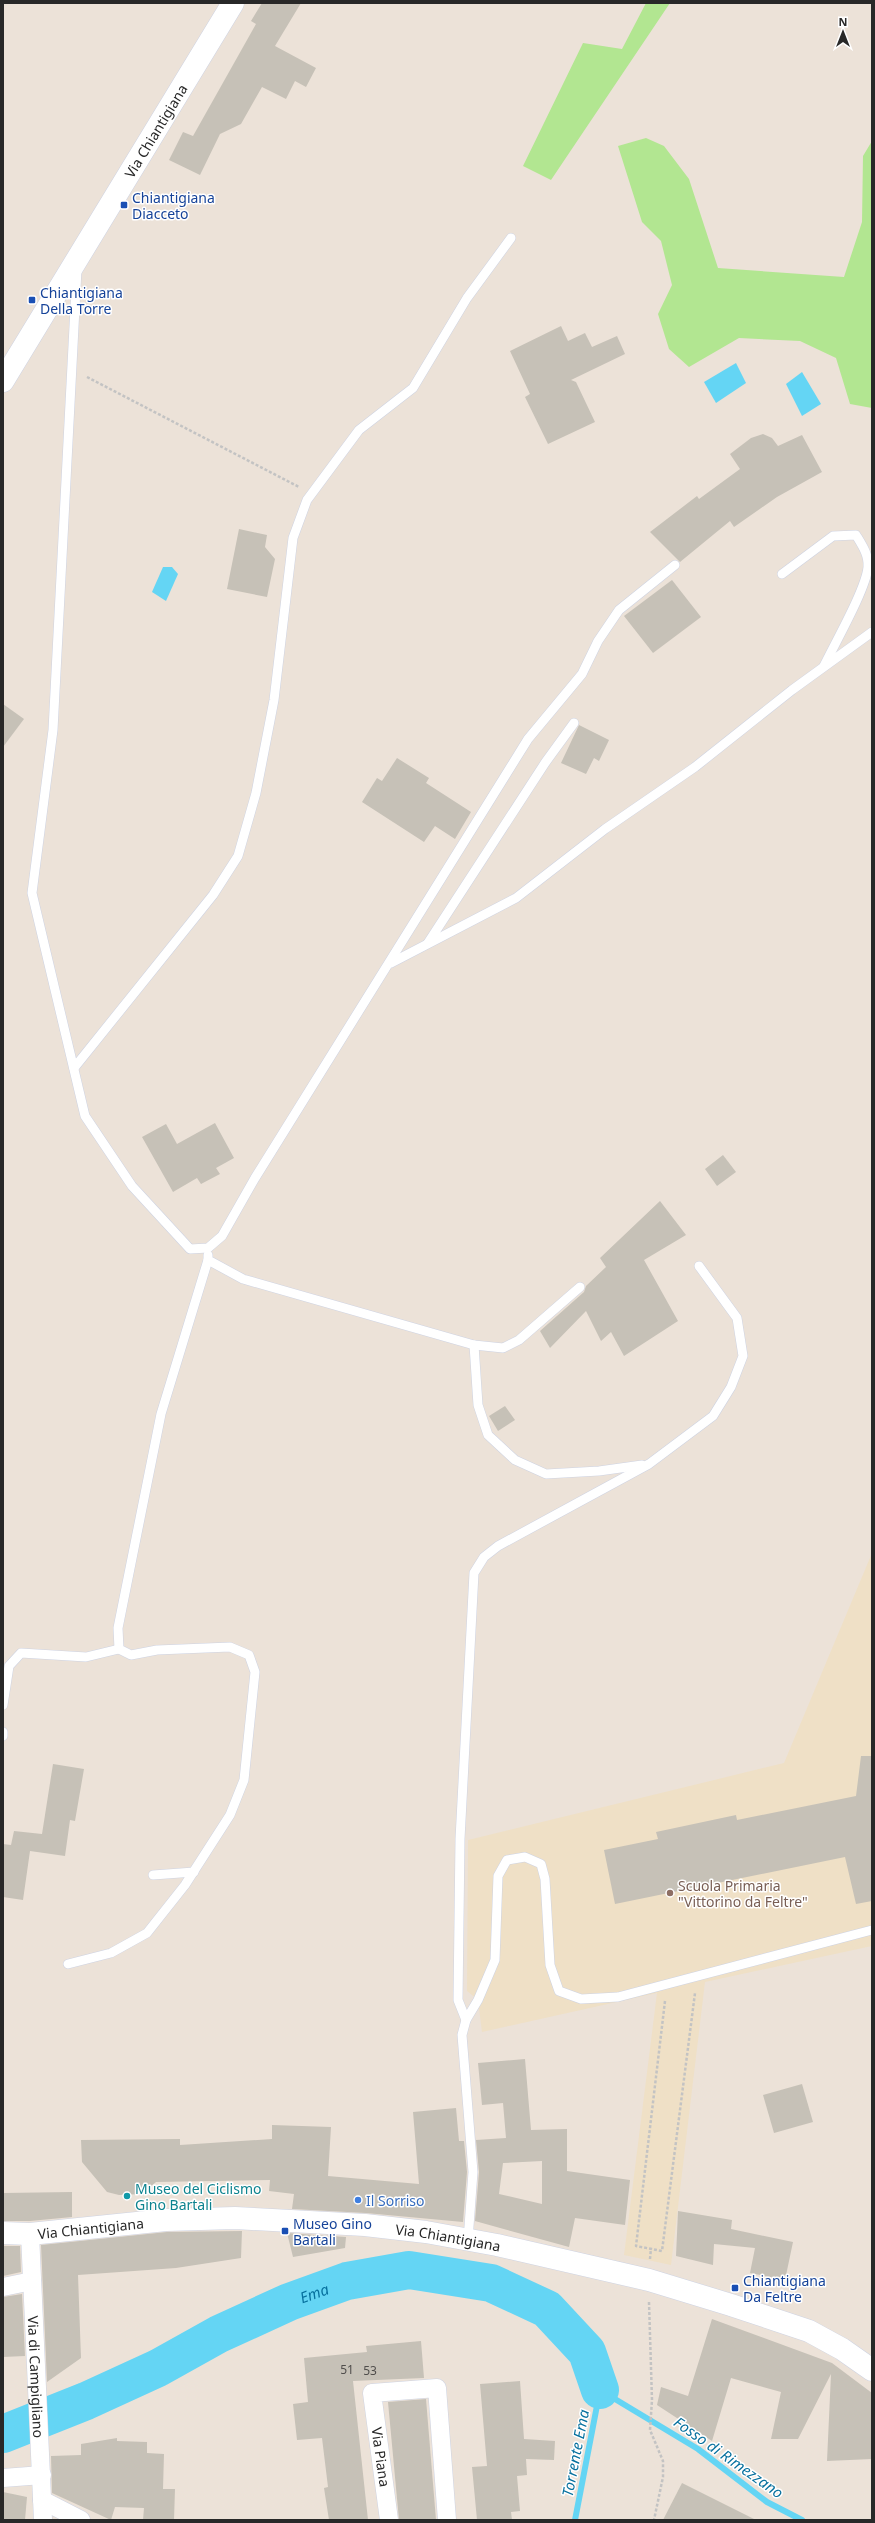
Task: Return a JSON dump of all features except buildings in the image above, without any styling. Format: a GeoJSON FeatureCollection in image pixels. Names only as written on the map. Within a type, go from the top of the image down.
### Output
{"type":"FeatureCollection","features":[{"type":"Feature","properties":{"kind":"street","name":"Via Chiantigiana"},"geometry":{"type":"LineString","coordinates":[[3,381],[233,3]]}},
{"type":"Feature","properties":{"kind":"street","name":"Via Chiantigiana"},"geometry":{"type":"LineString","coordinates":[[3,2233],[30,2234],[166,2220],[235,2218],[365,2224],[468,2240],[649,2280],[774,2318],[809,2331],[842,2349],[872,2370]]}},
{"type":"Feature","properties":{"kind":"street","name":"Via di Campigliano"},"geometry":{"type":"LineString","coordinates":[[30,2234],[41,2448],[43,2520]]}},
{"type":"Feature","properties":{"kind":"street"},"geometry":{"type":"LineString","coordinates":[[3,2287],[32,2281]]}},
{"type":"Feature","properties":{"kind":"street","name":"Via Piana"},"geometry":{"type":"LineString","coordinates":[[389,2520],[372,2393],[437,2388],[447,2520]]}},
{"type":"Feature","properties":{"kind":"street"},"geometry":{"type":"LineString","coordinates":[[3,2478],[42,2474]]}},
{"type":"Feature","properties":{"kind":"street"},"geometry":{"type":"LineString","coordinates":[[42,2500],[81,2520]]}},
{"type":"Feature","properties":{"kind":"lane"},"geometry":{"type":"LineString","coordinates":[[74,1068],[213,894],[238,856],[256,793],[274,700],[293,538],[307,500],[359,430],[413,388],[467,298],[511,238]]}},
{"type":"Feature","properties":{"kind":"lane"},"geometry":{"type":"LineString","coordinates":[[78,260],[52,730],[32,893],[85,1116],[132,1186],[190,1249],[208,1248],[222,1236],[255,1178],[390,964],[528,739],[582,674],[598,641],[619,610],[675,565]]}},
{"type":"Feature","properties":{"kind":"lane"},"geometry":{"type":"LineString","coordinates":[[782,574],[833,536],[856,535],[866,551],[868,566],[863,585],[823,667]]}},
{"type":"Feature","properties":{"kind":"lane"},"geometry":{"type":"LineString","coordinates":[[390,964],[516,898],[605,829],[695,767],[823,667],[872,632]]}},
{"type":"Feature","properties":{"kind":"lane"},"geometry":{"type":"LineString","coordinates":[[427,944],[545,763],[574,723]]}},
{"type":"Feature","properties":{"kind":"lane"},"geometry":{"type":"LineString","coordinates":[[119,1649],[118,1628],[161,1414],[208,1260],[208,1248]]}},
{"type":"Feature","properties":{"kind":"lane"},"geometry":{"type":"LineString","coordinates":[[208,1260],[243,1279],[474,1346],[503,1348],[519,1340],[580,1287]]}},
{"type":"Feature","properties":{"kind":"lane"},"geometry":{"type":"LineString","coordinates":[[466,2020],[458,2000],[460,1839],[474,1573],[484,1557],[498,1546],[648,1464],[713,1416],[731,1387],[743,1356],[737,1318],[699,1266]]}},
{"type":"Feature","properties":{"kind":"lane"},"geometry":{"type":"LineString","coordinates":[[474,1346],[478,1405],[488,1435],[514,1460],[546,1474],[599,1471],[648,1464]]}},
{"type":"Feature","properties":{"kind":"lane"},"geometry":{"type":"LineString","coordinates":[[3,1705],[9,1666],[21,1653],[86,1657],[119,1649],[131,1655],[157,1650],[230,1648],[248,1655],[255,1672],[244,1780],[230,1815],[194,1872],[147,1933],[111,1953],[68,1964]]}},
{"type":"Feature","properties":{"kind":"lane"},"geometry":{"type":"LineString","coordinates":[[468,2240],[474,2172],[462,2035],[466,2020],[478,2000],[495,1960],[498,1876],[507,1860],[525,1857],[541,1864],[545,1879],[550,1965],[559,1990],[581,1999],[618,1997],[872,1930]]}},
{"type":"Feature","properties":{"kind":"lane"},"geometry":{"type":"LineString","coordinates":[[153,1876],[194,1872]]}},
{"type":"Feature","properties":{"kind":"path"},"geometry":{"type":"LineString","coordinates":[[72,369],[312,494]]}},
{"type":"Feature","properties":{"kind":"path"},"geometry":{"type":"LineString","coordinates":[[667,1984],[636,2246],[662,2250],[697,1977]]}},
{"type":"Feature","properties":{"kind":"path"},"geometry":{"type":"LineString","coordinates":[[649,2296],[652,2400],[650,2430],[663,2461],[663,2477],[654,2520]]}},
{"type":"Feature","properties":{"kind":"shaded area","name":"Scuola Primaria \"Vittorino da Feltre\""},"geometry":{"type":"Polygon","coordinates":[[[872,1553],[872,1946],[705,1982],[671,2265],[624,2255],[657,1993],[482,2032],[478,2000],[467,1991],[468,1840],[784,1763],[872,1553]]]}},
{"type":"Feature","properties":{"kind":"green space"},"geometry":{"type":"Polygon","coordinates":[[[646,3],[670,3],[551,180],[523,166],[583,43],[622,49],[646,3]]]}},
{"type":"Feature","properties":{"kind":"green space"},"geometry":{"type":"Polygon","coordinates":[[[646,138],[664,146],[689,179],[718,268],[844,277],[862,222],[863,156],[872,141],[872,408],[850,404],[836,358],[800,341],[739,338],[689,367],[669,349],[658,314],[672,285],[661,241],[642,222],[618,146],[646,138]]]}},
{"type":"Feature","properties":{"kind":"water"},"geometry":{"type":"Polygon","coordinates":[[[736,363],[746,383],[716,403],[704,382],[736,363]]]}},
{"type":"Feature","properties":{"kind":"water"},"geometry":{"type":"Polygon","coordinates":[[[802,372],[821,404],[802,416],[786,384],[802,372]]]}},
{"type":"Feature","properties":{"kind":"water"},"geometry":{"type":"Polygon","coordinates":[[[163,567],[172,567],[178,574],[166,601],[152,592],[163,567]]]}},
{"type":"Feature","properties":{"kind":"waterway","name":"Ema"},"geometry":{"type":"LineString","coordinates":[[3,2434],[86,2401],[158,2368],[219,2334],[289,2302],[347,2281],[409,2270],[491,2283],[547,2309],[587,2352],[600,2390]]}},
{"type":"Feature","properties":{"kind":"waterway","name":"Fosso di Rimezzano"},"geometry":{"type":"LineString","coordinates":[[575,2520],[600,2390],[698,2449],[767,2502],[802,2520]]}},
{"type":"Feature","properties":{"kind":"place","name":"Chiantigiana Diacceto"},"geometry":{"type":"Point","coordinates":[124,205]}},
{"type":"Feature","properties":{"kind":"place","name":"Chiantigiana Della Torre"},"geometry":{"type":"Point","coordinates":[32,300]}},
{"type":"Feature","properties":{"kind":"place","name":"Scuola Primaria \"Vittorino da Feltre\""},"geometry":{"type":"Point","coordinates":[670,1893]}},
{"type":"Feature","properties":{"kind":"place","name":"Museo del Ciclismo Gino Bartali"},"geometry":{"type":"Point","coordinates":[127,2196]}},
{"type":"Feature","properties":{"kind":"place","name":"Il Sorriso"},"geometry":{"type":"Point","coordinates":[358,2200]}},
{"type":"Feature","properties":{"kind":"place","name":"Museo Gino Bartali"},"geometry":{"type":"Point","coordinates":[285,2231]}},
{"type":"Feature","properties":{"kind":"place","name":"Chiantigiana Da Feltre"},"geometry":{"type":"Point","coordinates":[735,2288]}},
{"type":"Feature","properties":{"kind":"water label","name":"Torrente Ema"},"geometry":{"type":"Point","coordinates":[575,2453]}}]}
